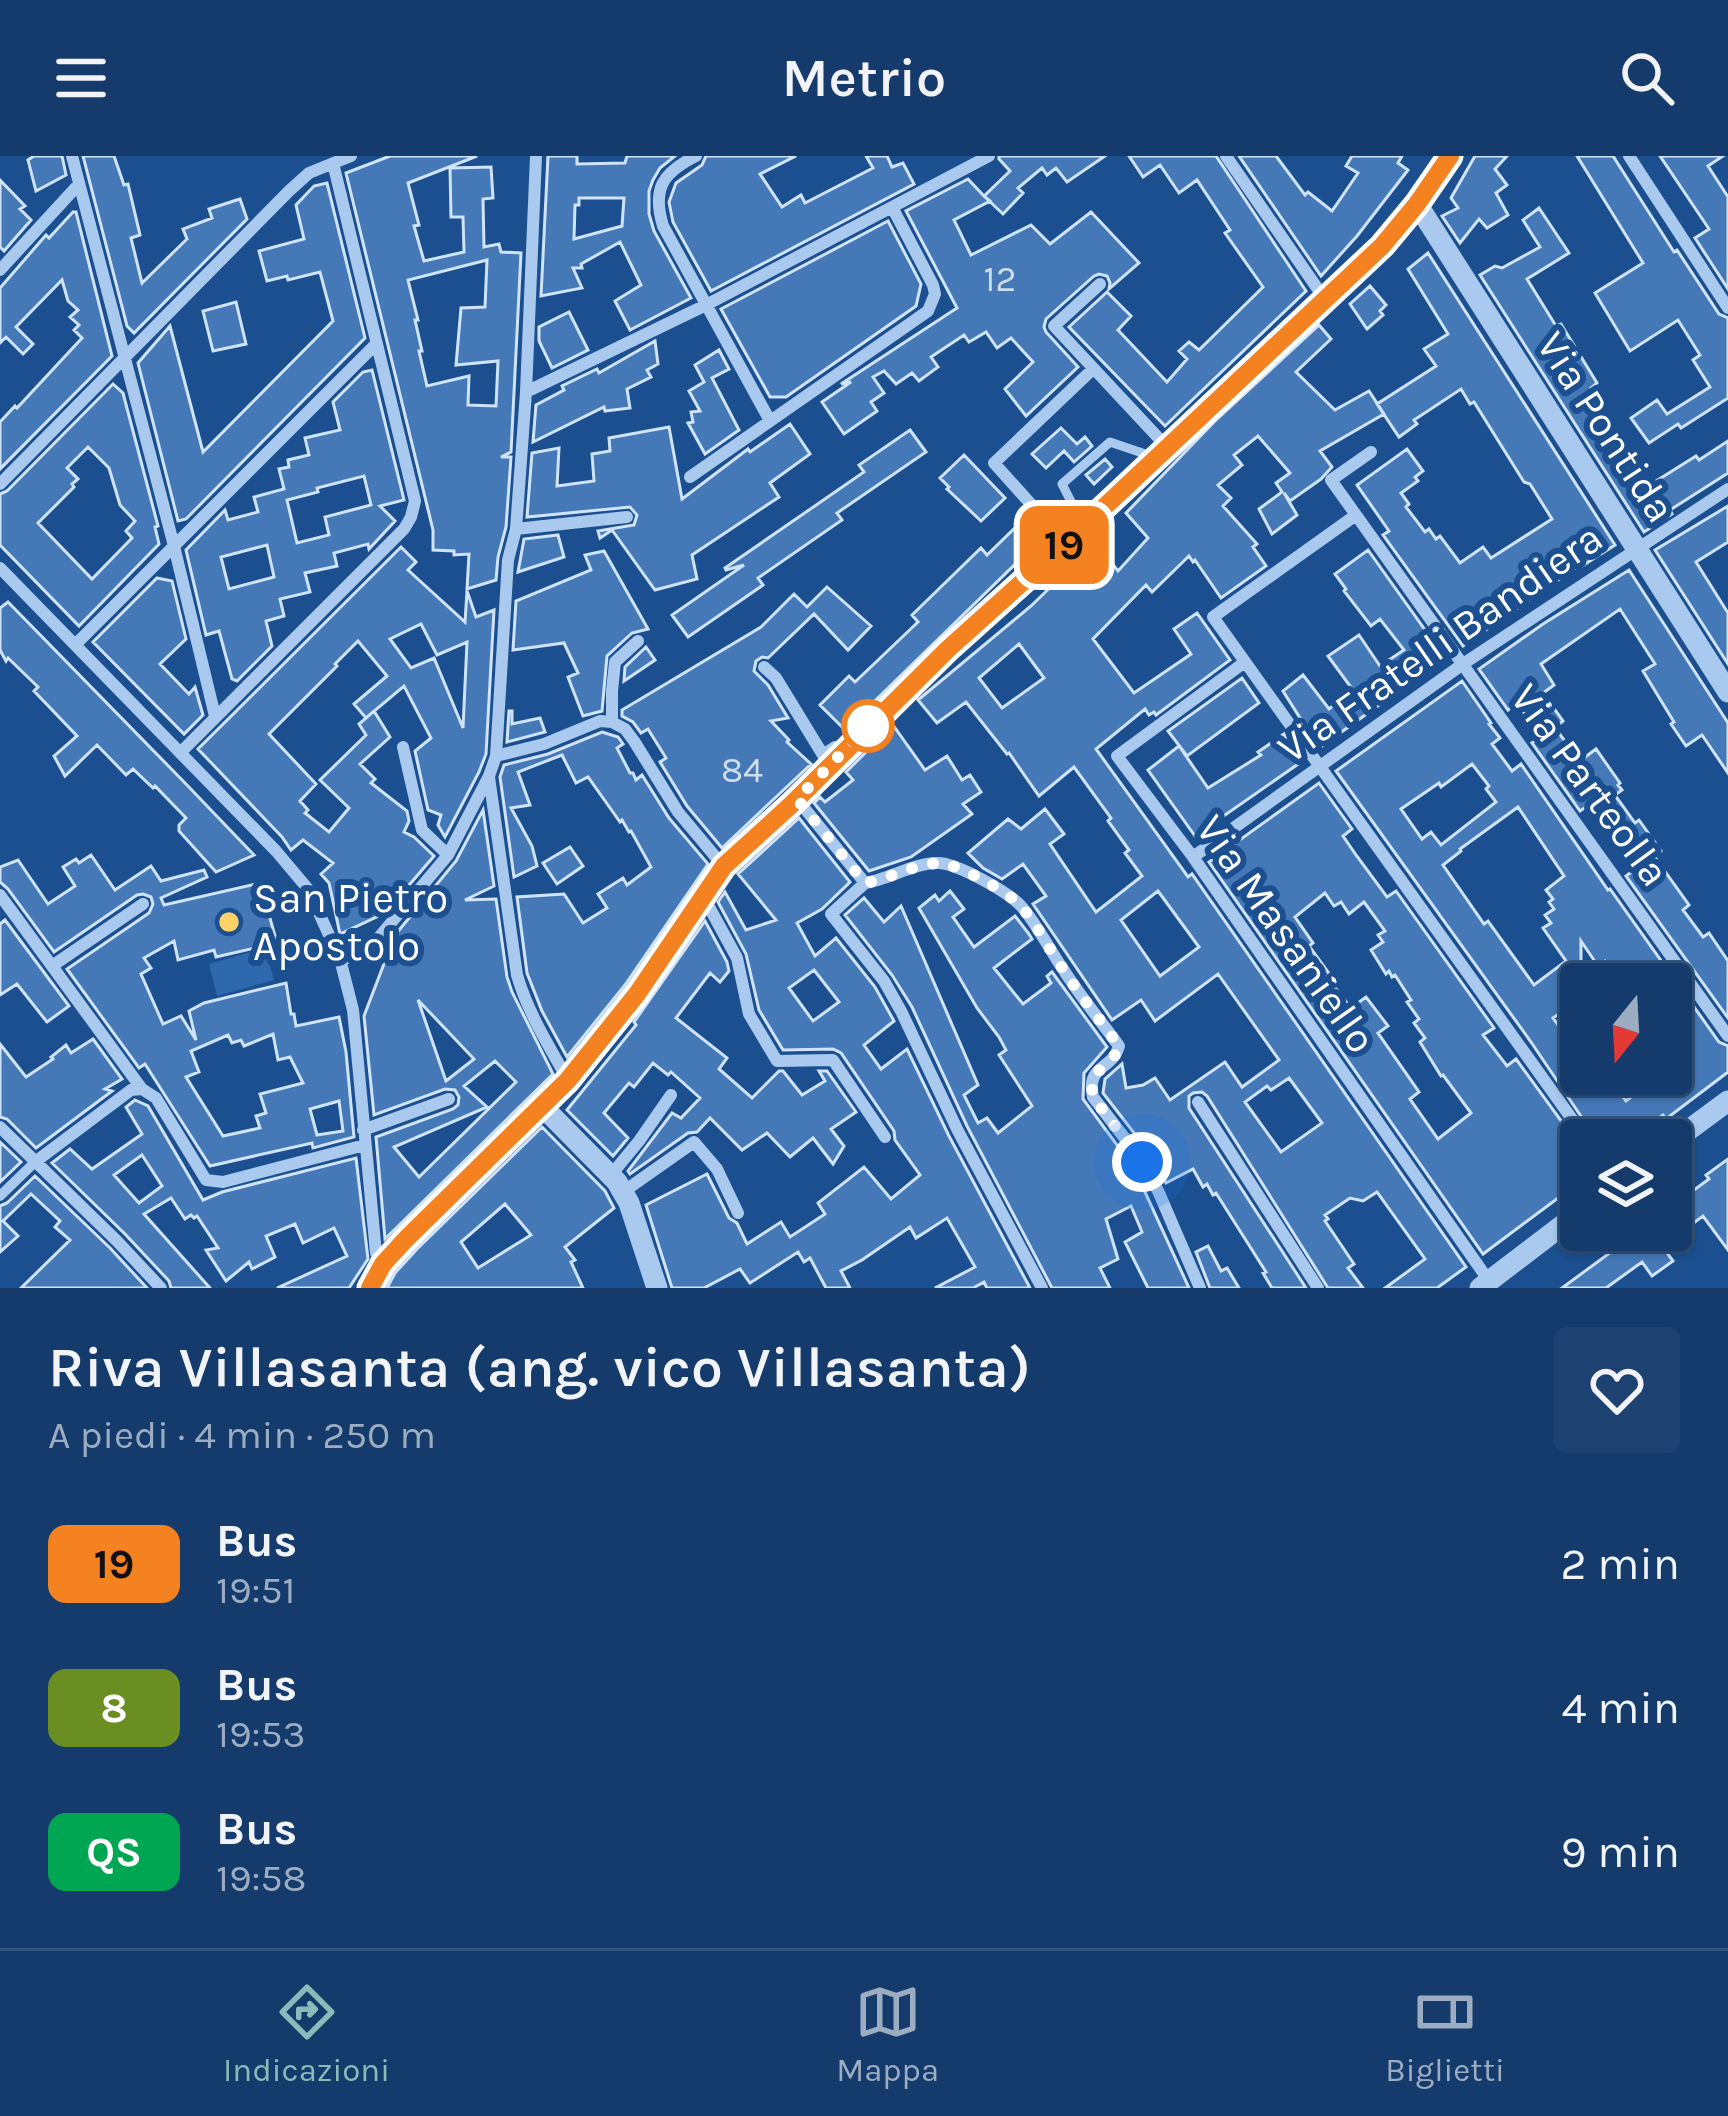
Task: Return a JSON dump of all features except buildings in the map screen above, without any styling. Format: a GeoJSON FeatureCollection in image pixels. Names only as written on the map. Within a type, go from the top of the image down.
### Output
{"type":"FeatureCollection","features":[{"type":"Feature","properties":{"kind":"street"},"geometry":{"type":"LineString","coordinates":[[72,156],[214,716]]}},
{"type":"Feature","properties":{"kind":"street"},"geometry":{"type":"LineString","coordinates":[[0,484],[289,191],[309,173],[351,156]]}},
{"type":"Feature","properties":{"kind":"street"},"geometry":{"type":"LineString","coordinates":[[340,959],[364,955],[448,856],[496,756],[508,560],[516,529],[526,392],[536,156]]}},
{"type":"Feature","properties":{"kind":"street"},"geometry":{"type":"LineString","coordinates":[[696,156],[673,167],[662,183],[657,206],[663,226],[770,419]]}},
{"type":"Feature","properties":{"kind":"street"},"geometry":{"type":"LineString","coordinates":[[526,392],[988,156]]}},
{"type":"Feature","properties":{"kind":"street"},"geometry":{"type":"LineString","coordinates":[[1226,156],[1324,298]]}},
{"type":"Feature","properties":{"kind":"street"},"geometry":{"type":"LineString","coordinates":[[370,1288],[383,1264],[568,1080],[637,994],[724,866],[948,649],[1382,246],[1450,156]]}},
{"type":"Feature","properties":{"kind":"street"},"geometry":{"type":"LineString","coordinates":[[1629,156],[1728,308]]}},
{"type":"Feature","properties":{"kind":"street"},"geometry":{"type":"LineString","coordinates":[[180,753],[411,517],[415,501],[333,163]]}},
{"type":"Feature","properties":{"kind":"street"},"geometry":{"type":"LineString","coordinates":[[2,263],[79,184]]}},
{"type":"Feature","properties":{"kind":"street","name":"Via Pontida"},"geometry":{"type":"LineString","coordinates":[[1417,204],[1728,692]]}},
{"type":"Feature","properties":{"kind":"street"},"geometry":{"type":"LineString","coordinates":[[690,477],[928,311],[933,285],[892,207]]}},
{"type":"Feature","properties":{"kind":"street"},"geometry":{"type":"LineString","coordinates":[[1100,284],[1054,326],[1160,452]]}},
{"type":"Feature","properties":{"kind":"street"},"geometry":{"type":"LineString","coordinates":[[76,644],[376,344]]}},
{"type":"Feature","properties":{"kind":"street"},"geometry":{"type":"LineString","coordinates":[[1066,543],[994,463],[1093,369]]}},
{"type":"Feature","properties":{"kind":"street","name":"Via Parteolla"},"geometry":{"type":"LineString","coordinates":[[1370,452],[1331,480],[1728,1036]]}},
{"type":"Feature","properties":{"kind":"street","name":"Via Fratelli Bandiera"},"geometry":{"type":"LineString","coordinates":[[1193,857],[1463,664],[1728,489]]}},
{"type":"Feature","properties":{"kind":"street"},"geometry":{"type":"LineString","coordinates":[[1356,515],[1213,616],[1572,1119]]}},
{"type":"Feature","properties":{"kind":"street"},"geometry":{"type":"LineString","coordinates":[[516,529],[627,517]]}},
{"type":"Feature","properties":{"kind":"street"},"geometry":{"type":"LineString","coordinates":[[0,568],[6,585],[76,644],[308,890],[340,959],[353,1010],[376,1253],[383,1264]]}},
{"type":"Feature","properties":{"kind":"street"},"geometry":{"type":"LineString","coordinates":[[612,722],[611,657],[638,641]]}},
{"type":"Feature","properties":{"kind":"street","name":"Via Masaniello"},"geometry":{"type":"LineString","coordinates":[[1245,662],[1118,756],[1193,857],[1488,1286]]}},
{"type":"Feature","properties":{"kind":"street"},"geometry":{"type":"LineString","coordinates":[[764,667],[776,678],[823,755],[835,747],[840,755]]}},
{"type":"Feature","properties":{"kind":"street"},"geometry":{"type":"LineString","coordinates":[[496,756],[544,744],[600,721],[612,722],[634,740],[678,812],[724,866]]}},
{"type":"Feature","properties":{"kind":"street"},"geometry":{"type":"LineString","coordinates":[[403,748],[422,830],[448,856]]}},
{"type":"Feature","properties":{"kind":"street"},"geometry":{"type":"LineString","coordinates":[[489,776],[517,975],[523,996],[568,1080]]}},
{"type":"Feature","properties":{"kind":"street"},"geometry":{"type":"LineString","coordinates":[[797,799],[865,883]]}},
{"type":"Feature","properties":{"kind":"street"},"geometry":{"type":"LineString","coordinates":[[1042,1288],[958,1131],[901,1011],[884,981],[831,914],[865,883],[941,862],[1020,906],[1119,1046],[1116,1056],[1093,1075],[1093,1097],[1142,1162],[1200,1288]]}},
{"type":"Feature","properties":{"kind":"street"},"geometry":{"type":"LineString","coordinates":[[0,895],[142,1089],[157,1098],[206,1180],[214,1183],[365,1145]]}},
{"type":"Feature","properties":{"kind":"street"},"geometry":{"type":"LineString","coordinates":[[703,896],[737,958],[749,1014],[777,1061],[833,1060],[885,1137]]}},
{"type":"Feature","properties":{"kind":"street"},"geometry":{"type":"LineString","coordinates":[[52,966],[143,904]]}},
{"type":"Feature","properties":{"kind":"street"},"geometry":{"type":"LineString","coordinates":[[0,1196],[35,1162],[131,1090],[142,1089]]}},
{"type":"Feature","properties":{"kind":"street"},"geometry":{"type":"LineString","coordinates":[[617,1184],[671,1095]]}},
{"type":"Feature","properties":{"kind":"street"},"geometry":{"type":"LineString","coordinates":[[363,1130],[449,1099]]}},
{"type":"Feature","properties":{"kind":"street"},"geometry":{"type":"LineString","coordinates":[[1692,1127],[1728,1100]]}},
{"type":"Feature","properties":{"kind":"street"},"geometry":{"type":"LineString","coordinates":[[1198,1102],[1318,1288]]}},
{"type":"Feature","properties":{"kind":"street"},"geometry":{"type":"LineString","coordinates":[[543,1107],[617,1184],[657,1288]]}},
{"type":"Feature","properties":{"kind":"street"},"geometry":{"type":"LineString","coordinates":[[0,1127],[161,1288]]}},
{"type":"Feature","properties":{"kind":"street"},"geometry":{"type":"LineString","coordinates":[[617,1184],[694,1142],[717,1169],[738,1213]]}},
{"type":"Feature","properties":{"kind":"street"},"geometry":{"type":"LineString","coordinates":[[1488,1286],[1560,1228]]}},
{"type":"Feature","properties":{"kind":"lane"},"geometry":{"type":"LineString","coordinates":[[1084,526],[1062,484],[1109,442],[1160,452]]}},
{"type":"Feature","properties":{"kind":"shaded area"},"geometry":{"type":"Polygon","coordinates":[[[265,948],[274,980],[217,996],[209,964],[265,948]]]}},
{"type":"Feature","properties":{"kind":"bus line","name":"19"},"geometry":{"type":"LineString","coordinates":[[370,1288],[383,1264],[406,1239],[568,1080],[637,994],[724,866],[948,649],[1382,246],[1450,156]]}},
{"type":"Feature","properties":{"kind":"place","name":"San Pietro Apostolo"},"geometry":{"type":"Point","coordinates":[229,922]}},
{"type":"Feature","properties":{"kind":"route"},"geometry":{"type":"LineString","coordinates":[[868,726],[797,799],[865,883],[941,862],[1020,906],[1119,1046],[1116,1056],[1093,1075],[1093,1097],[1142,1162]]}}]}
